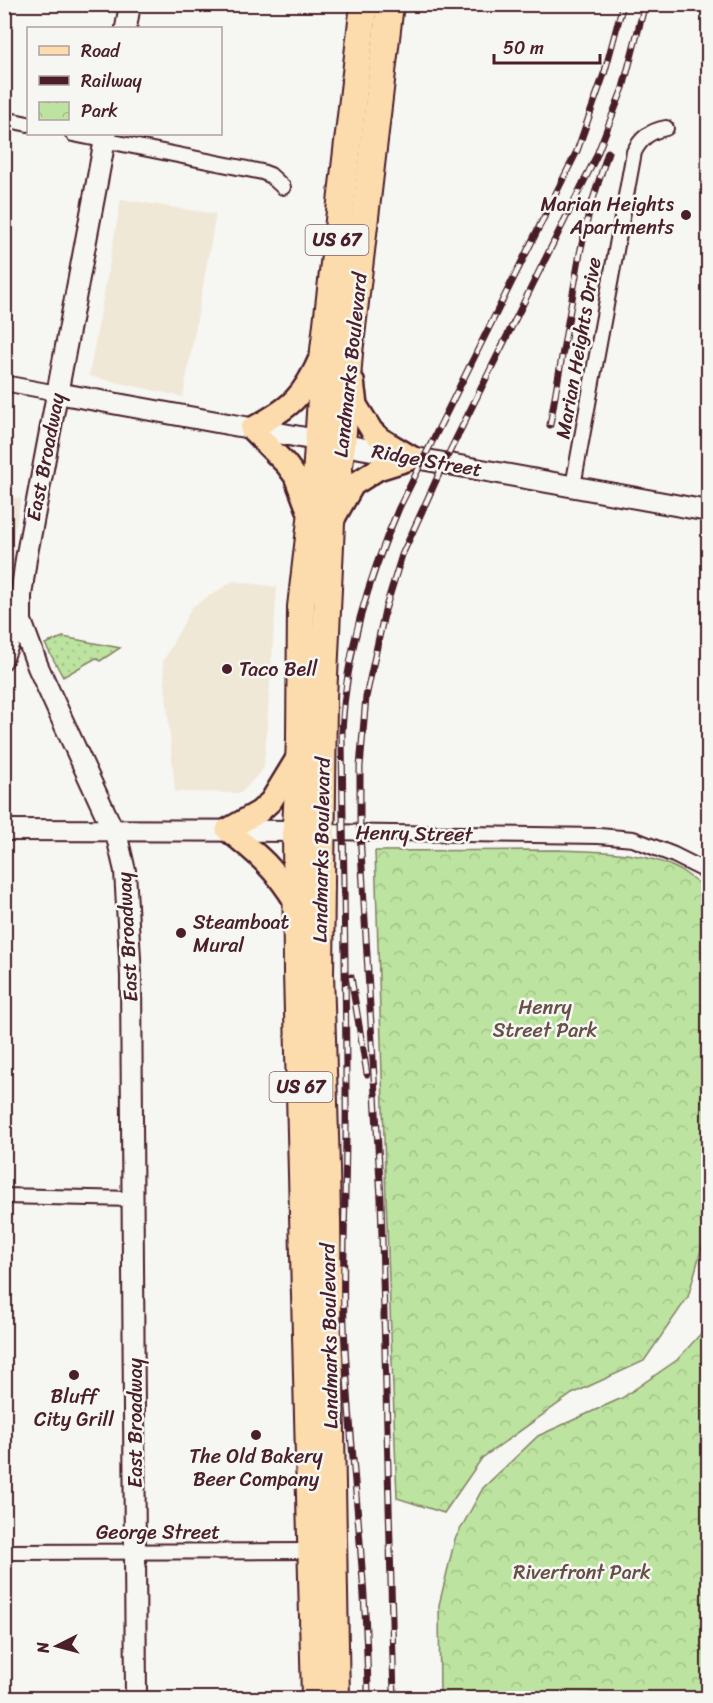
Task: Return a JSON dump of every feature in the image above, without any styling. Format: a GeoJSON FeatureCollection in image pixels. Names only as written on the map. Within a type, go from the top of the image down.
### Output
{"type":"FeatureCollection","features":[{"type":"Feature","properties":{"kind":"highway","name":"Landmarks Boulevard"},"geometry":{"type":"LineString","coordinates":[[330,443],[324,350],[364,4]]}},
{"type":"Feature","properties":{"kind":"highway","name":"Landmarks Boulevard"},"geometry":{"type":"LineString","coordinates":[[336,1698],[320,974],[300,754],[301,607],[321,521],[330,443],[349,353],[391,9]]}},
{"type":"Feature","properties":{"kind":"highway","name":"Landmarks Boulevard"},"geometry":{"type":"LineString","coordinates":[[315,1698],[296,903],[308,831],[323,698],[321,521]]}},
{"type":"Feature","properties":{"kind":"main road"},"geometry":{"type":"LineString","coordinates":[[324,350],[302,394],[289,407],[250,429],[295,476],[321,521],[353,485],[378,469],[413,458]]}},
{"type":"Feature","properties":{"kind":"main road"},"geometry":{"type":"LineString","coordinates":[[349,353],[356,405],[372,431],[413,458]]}},
{"type":"Feature","properties":{"kind":"main road"},"geometry":{"type":"LineString","coordinates":[[296,903],[276,872],[227,830],[259,812],[271,801],[300,754]]}},
{"type":"Feature","properties":{"kind":"street"},"geometry":{"type":"LineString","coordinates":[[126,27],[130,4]]}},
{"type":"Feature","properties":{"kind":"street"},"geometry":{"type":"LineString","coordinates":[[4,119],[27,124]]}},
{"type":"Feature","properties":{"kind":"street","name":"Marian Heights Drive"},"geometry":{"type":"LineString","coordinates":[[573,486],[634,152],[639,142],[647,134],[666,128]]}},
{"type":"Feature","properties":{"kind":"street"},"geometry":{"type":"LineString","coordinates":[[84,135],[106,137],[262,172],[283,187]]}},
{"type":"Feature","properties":{"kind":"street","name":"East Broadway"},"geometry":{"type":"LineString","coordinates":[[106,137],[26,559],[21,596],[21,621],[38,667],[114,830],[125,871],[129,910],[133,1199],[136,1698]]}},
{"type":"Feature","properties":{"kind":"street","name":"Ridge Street"},"geometry":{"type":"LineString","coordinates":[[4,383],[708,511]]}},
{"type":"Feature","properties":{"kind":"street"},"geometry":{"type":"LineString","coordinates":[[4,662],[21,621]]}},
{"type":"Feature","properties":{"kind":"street","name":"Henry Street"},"geometry":{"type":"LineString","coordinates":[[4,830],[227,830],[599,836],[633,840],[674,855],[708,872]]}},
{"type":"Feature","properties":{"kind":"street"},"geometry":{"type":"LineString","coordinates":[[4,1196],[133,1199]]}},
{"type":"Feature","properties":{"kind":"street","name":"George Street"},"geometry":{"type":"LineString","coordinates":[[4,1552],[311,1551]]}},
{"type":"Feature","properties":{"kind":"shaded area"},"geometry":{"type":"Polygon","coordinates":[[[121,199],[216,214],[183,397],[89,376],[121,199]]]}},
{"type":"Feature","properties":{"kind":"shaded area"},"geometry":{"type":"Polygon","coordinates":[[[5,496],[21,499],[11,549],[5,547],[5,496]]]}},
{"type":"Feature","properties":{"kind":"shaded area"},"geometry":{"type":"Polygon","coordinates":[[[233,581],[277,587],[264,768],[241,793],[175,792],[163,662],[192,607],[233,581]]]}},
{"type":"Feature","properties":{"kind":"green space"},"geometry":{"type":"Polygon","coordinates":[[[63,637],[120,648],[100,661],[96,658],[63,677],[45,644],[63,637]]]}},
{"type":"Feature","properties":{"kind":"green space","name":"Henry Street Park"},"geometry":{"type":"Polygon","coordinates":[[[559,850],[622,853],[653,859],[682,871],[708,890],[708,1225],[688,1297],[644,1361],[572,1394],[482,1458],[444,1513],[397,1498],[375,851],[559,850]]]}},
{"type":"Feature","properties":{"kind":"green space","name":"Riverfront Park"},"geometry":{"type":"Polygon","coordinates":[[[708,1318],[708,1698],[440,1698],[439,1605],[455,1539],[483,1488],[538,1436],[622,1398],[677,1360],[706,1328],[708,1318]]]}},
{"type":"Feature","properties":{"kind":"railway"},"geometry":{"type":"LineString","coordinates":[[368,1698],[365,1605],[344,1325],[346,1005],[342,731],[348,673],[368,589],[399,508],[577,151],[605,71],[623,4]]}},
{"type":"Feature","properties":{"kind":"railway"},"geometry":{"type":"LineString","coordinates":[[394,1698],[381,1199],[360,833],[360,767],[366,697],[385,610],[402,555],[444,463],[596,157],[623,88],[645,4]]}},
{"type":"Feature","properties":{"kind":"railway"},"geometry":{"type":"LineString","coordinates":[[550,425],[580,253],[589,212],[608,152]]}},
{"type":"Feature","properties":{"kind":"railway"},"geometry":{"type":"LineString","coordinates":[[351,977],[367,1074]]}},
{"type":"Feature","properties":{"kind":"place","name":"Marian Heights Apartments"},"geometry":{"type":"Point","coordinates":[686,215]}},
{"type":"Feature","properties":{"kind":"place","name":"Taco Bell"},"geometry":{"type":"Point","coordinates":[227,669]}},
{"type":"Feature","properties":{"kind":"place","name":"Steamboat Mural"},"geometry":{"type":"Point","coordinates":[181,933]}},
{"type":"Feature","properties":{"kind":"place","name":"Bluff City Grill"},"geometry":{"type":"Point","coordinates":[74,1375]}},
{"type":"Feature","properties":{"kind":"place","name":"The Old Bakery Beer Company"},"geometry":{"type":"Point","coordinates":[256,1435]}}]}
